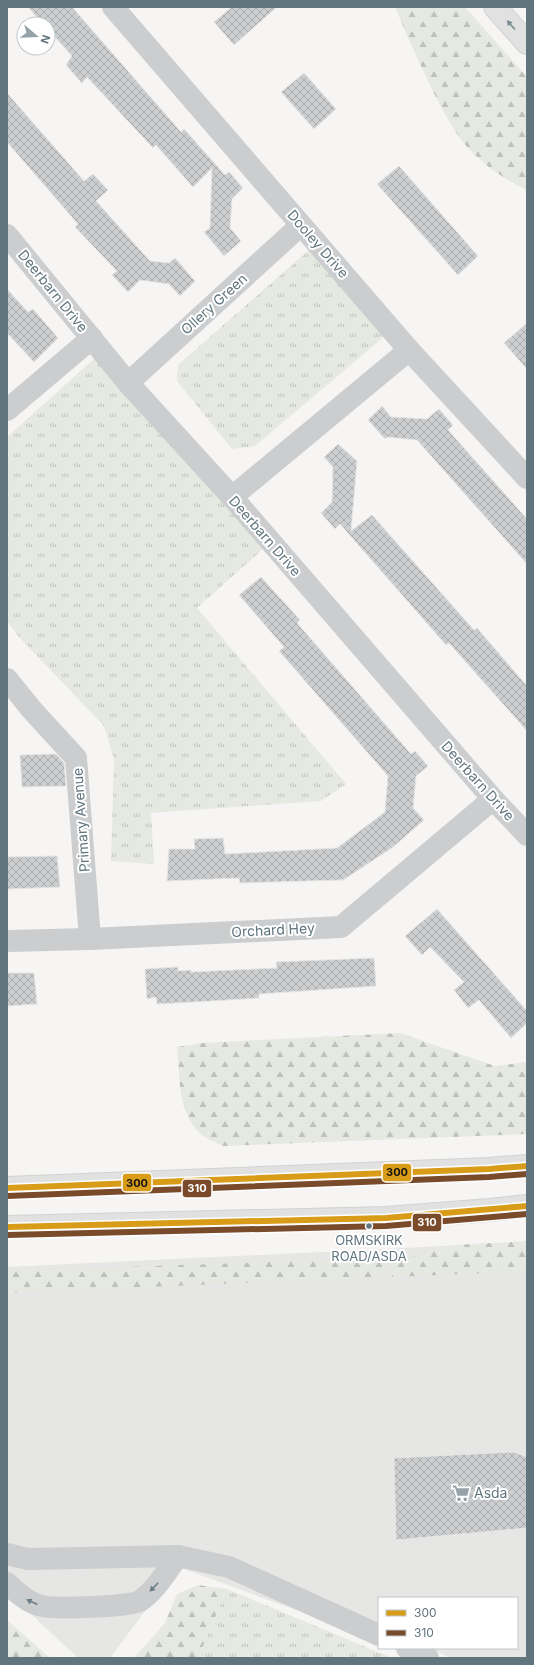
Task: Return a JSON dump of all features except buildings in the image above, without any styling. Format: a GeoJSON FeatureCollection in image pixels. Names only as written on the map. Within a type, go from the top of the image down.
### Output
{"type":"FeatureCollection","features":[{"type":"Feature","properties":{"kind":"highway"},"geometry":{"type":"LineString","coordinates":[[495,7],[527,43]]}},
{"type":"Feature","properties":{"kind":"highway"},"geometry":{"type":"LineString","coordinates":[[7,1188],[489,1169],[527,1166]]}},
{"type":"Feature","properties":{"kind":"highway"},"geometry":{"type":"LineString","coordinates":[[7,1227],[386,1218],[527,1206]]}},
{"type":"Feature","properties":{"kind":"street","name":"Dooley Drive"},"geometry":{"type":"LineString","coordinates":[[112,7],[410,350],[527,478]]}},
{"type":"Feature","properties":{"kind":"street","name":"Ollery Green"},"geometry":{"type":"LineString","coordinates":[[128,383],[301,225]]}},
{"type":"Feature","properties":{"kind":"street","name":"Deerbarn Drive"},"geometry":{"type":"LineString","coordinates":[[7,235],[128,383],[232,497],[493,799],[527,835]]}},
{"type":"Feature","properties":{"kind":"street"},"geometry":{"type":"LineString","coordinates":[[7,410],[92,338]]}},
{"type":"Feature","properties":{"kind":"street"},"geometry":{"type":"LineString","coordinates":[[232,497],[410,350]]}},
{"type":"Feature","properties":{"kind":"street","name":"Primary Avenue"},"geometry":{"type":"LineString","coordinates":[[7,679],[32,710],[76,758],[90,939]]}},
{"type":"Feature","properties":{"kind":"street","name":"Orchard Hey"},"geometry":{"type":"LineString","coordinates":[[7,941],[90,939],[341,927],[493,799]]}},
{"type":"Feature","properties":{"kind":"street"},"geometry":{"type":"LineString","coordinates":[[7,1554],[28,1559],[178,1556],[229,1566],[378,1635]]}},
{"type":"Feature","properties":{"kind":"street"},"geometry":{"type":"LineString","coordinates":[[7,1583],[19,1596],[42,1606],[119,1606],[139,1602],[159,1582],[178,1556]]}},
{"type":"Feature","properties":{"kind":"street"},"geometry":{"type":"LineString","coordinates":[[409,1649],[428,1658]]}},
{"type":"Feature","properties":{"kind":"shaded area"},"geometry":{"type":"Polygon","coordinates":[[[527,1242],[527,1658],[451,1658],[431,1649],[518,1649],[518,1597],[378,1597],[378,1630],[354,1631],[178,1567],[110,1658],[78,1658],[7,1592],[7,1267],[527,1242]]]}},
{"type":"Feature","properties":{"kind":"green space"},"geometry":{"type":"Polygon","coordinates":[[[395,7],[465,7],[527,77],[527,190],[511,182],[490,167],[476,156],[462,140],[441,107],[395,7]]]}},
{"type":"Feature","properties":{"kind":"green space"},"geometry":{"type":"Polygon","coordinates":[[[309,250],[385,336],[255,446],[232,449],[177,381],[178,365],[309,250]]]}},
{"type":"Feature","properties":{"kind":"green space"},"geometry":{"type":"Polygon","coordinates":[[[95,358],[264,548],[197,608],[346,784],[321,801],[151,813],[154,864],[111,861],[114,759],[104,726],[19,637],[7,621],[7,437],[95,358]]]}},
{"type":"Feature","properties":{"kind":"green space"},"geometry":{"type":"Polygon","coordinates":[[[400,1033],[495,1066],[527,1062],[527,1134],[223,1146],[201,1134],[193,1126],[184,1105],[181,1094],[177,1047],[202,1043],[400,1033]]]}},
{"type":"Feature","properties":{"kind":"green space"},"geometry":{"type":"Polygon","coordinates":[[[527,1241],[527,1271],[392,1277],[391,1257],[413,1257],[453,1245],[527,1241]]]}},
{"type":"Feature","properties":{"kind":"green space"},"geometry":{"type":"Polygon","coordinates":[[[383,1258],[384,1277],[7,1293],[7,1271],[383,1258]]]}},
{"type":"Feature","properties":{"kind":"green space"},"geometry":{"type":"Polygon","coordinates":[[[198,1585],[227,1589],[198,1658],[134,1658],[165,1623],[177,1594],[198,1585]]]}},
{"type":"Feature","properties":{"kind":"green space"},"geometry":{"type":"Polygon","coordinates":[[[227,1589],[392,1658],[198,1658],[227,1589]]]}},
{"type":"Feature","properties":{"kind":"green space"},"geometry":{"type":"Polygon","coordinates":[[[7,1620],[50,1658],[7,1658],[7,1620]]]}},
{"type":"Feature","properties":{"kind":"transit line","name":"300"},"geometry":{"type":"LineString","coordinates":[[7,1188],[489,1169],[527,1166]]}},
{"type":"Feature","properties":{"kind":"transit line","name":"310"},"geometry":{"type":"LineString","coordinates":[[7,1196],[489,1177],[527,1174]]}},
{"type":"Feature","properties":{"kind":"transit line","name":"300"},"geometry":{"type":"LineString","coordinates":[[7,1227],[386,1218],[527,1206]]}},
{"type":"Feature","properties":{"kind":"transit line","name":"310"},"geometry":{"type":"LineString","coordinates":[[7,1235],[386,1226],[527,1214]]}},
{"type":"Feature","properties":{"kind":"place","name":"ORMSKIRK ROAD/ASDA"},"geometry":{"type":"Point","coordinates":[369,1226]}},
{"type":"Feature","properties":{"kind":"place","name":"Asda"},"geometry":{"type":"Point","coordinates":[461,1493]}}]}
